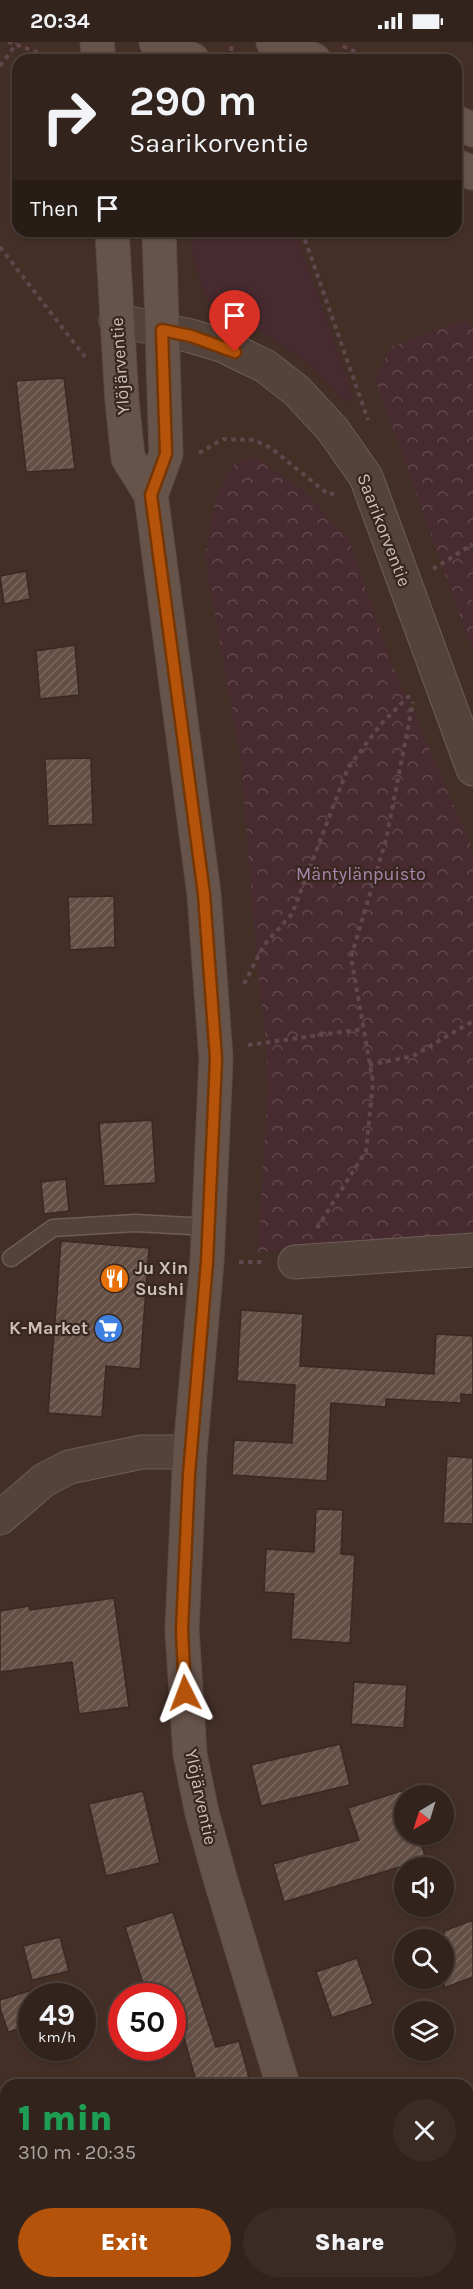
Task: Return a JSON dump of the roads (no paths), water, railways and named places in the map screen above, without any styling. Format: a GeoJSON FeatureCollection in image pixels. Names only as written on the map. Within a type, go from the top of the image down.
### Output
{"type":"FeatureCollection","features":[{"type":"Feature","properties":{"kind":"main road"},"geometry":{"type":"LineString","coordinates":[[155,42],[180,54]]}},
{"type":"Feature","properties":{"kind":"main road"},"geometry":{"type":"LineString","coordinates":[[273,42],[301,54]]}},
{"type":"Feature","properties":{"kind":"main road","name":"Ylöjärventie"},"geometry":{"type":"LineString","coordinates":[[112,237],[116,320],[128,458],[151,495],[204,894],[216,1059],[209,1227],[190,1452],[182,1630],[190,1754],[202,1813],[220,1878],[281,2079]]}},
{"type":"Feature","properties":{"kind":"main road","name":"Ylöjärventie"},"geometry":{"type":"LineString","coordinates":[[151,495],[166,454],[159,237]]}},
{"type":"Feature","properties":{"kind":"street","name":"Saarikorventie"},"geometry":{"type":"LineString","coordinates":[[116,320],[224,346],[265,366],[297,391],[333,430],[366,477],[473,769]]}},
{"type":"Feature","properties":{"kind":"street"},"geometry":{"type":"LineString","coordinates":[[295,1262],[473,1250]]}},
{"type":"Feature","properties":{"kind":"street"},"geometry":{"type":"LineString","coordinates":[[0,1518],[44,1480],[69,1467],[142,1452],[190,1452]]}},
{"type":"Feature","properties":{"kind":"lane"},"geometry":{"type":"LineString","coordinates":[[11,1258],[53,1228],[135,1223],[209,1227]]}},
{"type":"Feature","properties":{"kind":"place","name":"Ju Xin Sushi"},"geometry":{"type":"Point","coordinates":[114,1278]}},
{"type":"Feature","properties":{"kind":"place","name":"K-Market"},"geometry":{"type":"Point","coordinates":[109,1328]}},
{"type":"Feature","properties":{"kind":"park label","name":"Mäntylänpuisto"},"geometry":{"type":"Point","coordinates":[361,874]}}]}
